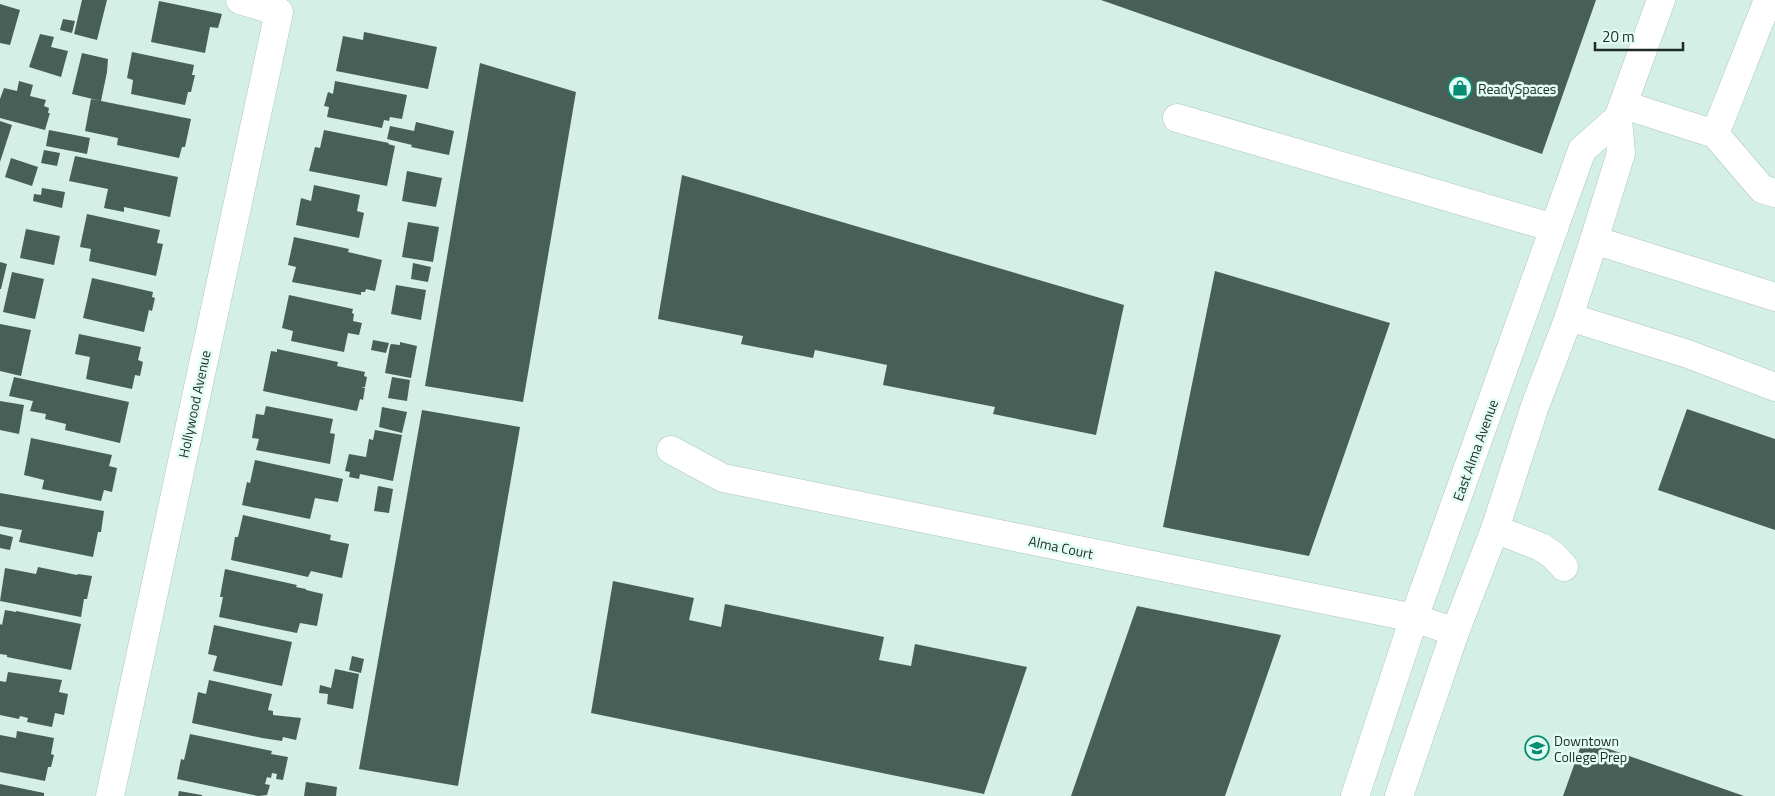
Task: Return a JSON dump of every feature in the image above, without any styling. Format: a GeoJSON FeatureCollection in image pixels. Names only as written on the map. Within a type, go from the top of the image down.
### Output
{"type":"FeatureCollection","features":[{"type":"Feature","properties":{"kind":"street","name":"Hollywood Avenue"},"geometry":{"type":"LineString","coordinates":[[110,796],[279,12],[240,0]]}},
{"type":"Feature","properties":{"kind":"street","name":"East Alma Avenue"},"geometry":{"type":"LineString","coordinates":[[1399,796],[1455,632],[1495,529],[1535,406],[1569,317],[1621,153],[1621,112],[1661,0]]}},
{"type":"Feature","properties":{"kind":"street"},"geometry":{"type":"LineString","coordinates":[[1714,134],[1768,0]]}},
{"type":"Feature","properties":{"kind":"street","name":"East Alma Avenue"},"geometry":{"type":"LineString","coordinates":[[1355,796],[1414,618],[1582,150],[1621,112]]}},
{"type":"Feature","properties":{"kind":"street"},"geometry":{"type":"LineString","coordinates":[[1621,112],[1714,134],[1762,189],[1775,193]]}},
{"type":"Feature","properties":{"kind":"street"},"geometry":{"type":"LineString","coordinates":[[1177,118],[1554,228]]}},
{"type":"Feature","properties":{"kind":"street"},"geometry":{"type":"LineString","coordinates":[[1594,240],[1775,297]]}},
{"type":"Feature","properties":{"kind":"street"},"geometry":{"type":"LineString","coordinates":[[1569,317],[1686,353],[1775,387]]}},
{"type":"Feature","properties":{"kind":"street","name":"Alma Court"},"geometry":{"type":"LineString","coordinates":[[671,450],[723,478],[1414,618],[1455,632]]}},
{"type":"Feature","properties":{"kind":"street"},"geometry":{"type":"LineString","coordinates":[[1495,529],[1540,547],[1554,555],[1564,567]]}},
{"type":"Feature","properties":{"kind":"building"},"geometry":{"type":"Polygon","coordinates":[[[82,0],[107,0],[97,40],[74,34],[82,0]]]}},
{"type":"Feature","properties":{"kind":"building","name":"ReadySpaces"},"geometry":{"type":"Polygon","coordinates":[[[1101,0],[1596,0],[1542,154],[1101,0]]]}},
{"type":"Feature","properties":{"kind":"building"},"geometry":{"type":"Polygon","coordinates":[[[159,1],[222,14],[218,28],[210,27],[205,53],[151,42],[159,1]]]}},
{"type":"Feature","properties":{"kind":"building"},"geometry":{"type":"Polygon","coordinates":[[[0,4],[20,10],[10,45],[0,43],[0,4]]]}},
{"type":"Feature","properties":{"kind":"building"},"geometry":{"type":"Polygon","coordinates":[[[63,19],[75,21],[72,33],[60,30],[63,19]]]}},
{"type":"Feature","properties":{"kind":"building"},"geometry":{"type":"Polygon","coordinates":[[[364,32],[437,47],[428,89],[336,71],[343,36],[363,40],[364,32]]]}},
{"type":"Feature","properties":{"kind":"building"},"geometry":{"type":"Polygon","coordinates":[[[40,34],[54,37],[51,47],[68,51],[61,77],[29,67],[40,34]]]}},
{"type":"Feature","properties":{"kind":"building"},"geometry":{"type":"Polygon","coordinates":[[[132,52],[194,65],[192,75],[195,75],[191,92],[188,92],[185,105],[131,94],[133,80],[127,78],[132,52]]]}},
{"type":"Feature","properties":{"kind":"building"},"geometry":{"type":"Polygon","coordinates":[[[82,53],[108,59],[101,101],[72,94],[82,53]]]}},
{"type":"Feature","properties":{"kind":"building"},"geometry":{"type":"Polygon","coordinates":[[[480,63],[576,92],[523,402],[425,386],[480,63]]]}},
{"type":"Feature","properties":{"kind":"building"},"geometry":{"type":"Polygon","coordinates":[[[19,81],[33,85],[30,96],[46,100],[44,106],[49,108],[48,113],[50,113],[45,130],[0,118],[0,99],[4,88],[17,91],[19,81]]]}},
{"type":"Feature","properties":{"kind":"building"},"geometry":{"type":"Polygon","coordinates":[[[335,81],[407,95],[402,119],[390,117],[389,121],[384,120],[382,128],[327,117],[329,107],[324,106],[328,92],[333,94],[335,81]]]}},
{"type":"Feature","properties":{"kind":"building"},"geometry":{"type":"Polygon","coordinates":[[[91,99],[191,119],[185,147],[182,147],[179,158],[117,145],[118,138],[85,131],[91,99]]]}},
{"type":"Feature","properties":{"kind":"building"},"geometry":{"type":"Polygon","coordinates":[[[0,121],[12,125],[0,162],[0,121]]]}},
{"type":"Feature","properties":{"kind":"building"},"geometry":{"type":"Polygon","coordinates":[[[416,122],[454,131],[449,155],[411,147],[412,145],[387,139],[390,126],[414,131],[416,122]]]}},
{"type":"Feature","properties":{"kind":"building"},"geometry":{"type":"Polygon","coordinates":[[[49,130],[90,138],[87,154],[46,146],[49,130]]]}},
{"type":"Feature","properties":{"kind":"building"},"geometry":{"type":"Polygon","coordinates":[[[324,130],[389,143],[395,146],[387,186],[309,171],[315,147],[320,148],[324,130]]]}},
{"type":"Feature","properties":{"kind":"building"},"geometry":{"type":"Polygon","coordinates":[[[44,150],[60,153],[57,166],[41,163],[44,150]]]}},
{"type":"Feature","properties":{"kind":"building"},"geometry":{"type":"Polygon","coordinates":[[[75,156],[178,177],[170,217],[124,207],[124,212],[104,208],[108,189],[69,181],[75,156]]]}},
{"type":"Feature","properties":{"kind":"building"},"geometry":{"type":"Polygon","coordinates":[[[11,158],[38,167],[32,186],[5,177],[11,158]]]}},
{"type":"Feature","properties":{"kind":"building"},"geometry":{"type":"Polygon","coordinates":[[[407,171],[442,178],[436,207],[402,201],[407,171]]]}},
{"type":"Feature","properties":{"kind":"building"},"geometry":{"type":"Polygon","coordinates":[[[682,175],[1124,305],[1096,435],[993,414],[995,407],[883,385],[887,365],[815,350],[813,358],[741,344],[743,336],[658,319],[682,175]]]}},
{"type":"Feature","properties":{"kind":"building"},"geometry":{"type":"Polygon","coordinates":[[[314,185],[360,195],[357,211],[364,213],[359,238],[296,225],[301,198],[311,201],[314,185]]]}},
{"type":"Feature","properties":{"kind":"building"},"geometry":{"type":"Polygon","coordinates":[[[42,188],[65,192],[62,208],[33,201],[34,194],[41,195],[42,188]]]}},
{"type":"Feature","properties":{"kind":"building"},"geometry":{"type":"Polygon","coordinates":[[[87,214],[160,230],[157,243],[163,244],[156,276],[89,261],[91,249],[80,247],[87,214]]]}},
{"type":"Feature","properties":{"kind":"building"},"geometry":{"type":"Polygon","coordinates":[[[408,222],[439,227],[433,262],[402,257],[408,222]]]}},
{"type":"Feature","properties":{"kind":"building"},"geometry":{"type":"Polygon","coordinates":[[[26,229],[60,236],[54,265],[20,258],[26,229]]]}},
{"type":"Feature","properties":{"kind":"building"},"geometry":{"type":"Polygon","coordinates":[[[294,237],[349,249],[348,252],[382,260],[375,291],[366,289],[365,292],[361,292],[361,295],[292,282],[296,267],[288,265],[294,237]]]}},
{"type":"Feature","properties":{"kind":"building"},"geometry":{"type":"Polygon","coordinates":[[[0,262],[7,264],[1,289],[0,289],[0,262]]]}},
{"type":"Feature","properties":{"kind":"building"},"geometry":{"type":"Polygon","coordinates":[[[413,263],[431,267],[428,282],[411,279],[413,263]]]}},
{"type":"Feature","properties":{"kind":"building"},"geometry":{"type":"Polygon","coordinates":[[[1215,271],[1390,323],[1309,556],[1163,527],[1215,271]]]}},
{"type":"Feature","properties":{"kind":"building"},"geometry":{"type":"Polygon","coordinates":[[[12,272],[44,279],[35,319],[3,312],[12,272]]]}},
{"type":"Feature","properties":{"kind":"building"},"geometry":{"type":"Polygon","coordinates":[[[92,278],[153,292],[152,297],[155,298],[152,311],[149,310],[144,332],[83,318],[92,278]]]}},
{"type":"Feature","properties":{"kind":"building"},"geometry":{"type":"Polygon","coordinates":[[[396,285],[426,290],[421,320],[391,314],[396,285]]]}},
{"type":"Feature","properties":{"kind":"building"},"geometry":{"type":"Polygon","coordinates":[[[289,295],[353,309],[353,321],[362,323],[359,335],[348,333],[344,352],[291,341],[293,331],[282,328],[289,295]]]}},
{"type":"Feature","properties":{"kind":"building"},"geometry":{"type":"Polygon","coordinates":[[[0,324],[31,330],[21,376],[0,371],[0,324]]]}},
{"type":"Feature","properties":{"kind":"building"},"geometry":{"type":"Polygon","coordinates":[[[79,334],[141,347],[138,360],[143,362],[140,376],[135,375],[132,389],[86,379],[90,357],[75,354],[79,334]]]}},
{"type":"Feature","properties":{"kind":"building"},"geometry":{"type":"Polygon","coordinates":[[[373,340],[389,343],[386,353],[371,350],[373,340]]]}},
{"type":"Feature","properties":{"kind":"building"},"geometry":{"type":"Polygon","coordinates":[[[400,342],[417,346],[411,378],[385,373],[390,346],[391,344],[400,345],[400,342]]]}},
{"type":"Feature","properties":{"kind":"building"},"geometry":{"type":"Polygon","coordinates":[[[277,349],[338,362],[337,366],[365,372],[364,376],[367,377],[365,387],[361,387],[365,388],[363,400],[360,399],[357,411],[263,391],[271,351],[277,352],[277,349]]]}},
{"type":"Feature","properties":{"kind":"building"},"geometry":{"type":"Polygon","coordinates":[[[14,377],[129,402],[120,443],[65,430],[66,424],[45,419],[46,414],[30,411],[33,401],[9,396],[14,377]]]}},
{"type":"Feature","properties":{"kind":"building"},"geometry":{"type":"Polygon","coordinates":[[[392,377],[410,380],[407,401],[388,398],[392,377]]]}},
{"type":"Feature","properties":{"kind":"building"},"geometry":{"type":"Polygon","coordinates":[[[0,401],[24,405],[19,434],[0,430],[0,401]]]}},
{"type":"Feature","properties":{"kind":"building"},"geometry":{"type":"Polygon","coordinates":[[[266,406],[333,419],[330,433],[335,434],[330,464],[256,450],[259,439],[252,438],[256,414],[264,415],[266,406]]]}},
{"type":"Feature","properties":{"kind":"building"},"geometry":{"type":"Polygon","coordinates":[[[382,407],[407,412],[402,433],[379,427],[382,407]]]}},
{"type":"Feature","properties":{"kind":"building"},"geometry":{"type":"Polygon","coordinates":[[[1687,409],[1775,439],[1775,530],[1658,490],[1687,409]]]}},
{"type":"Feature","properties":{"kind":"building"},"geometry":{"type":"Polygon","coordinates":[[[422,410],[520,427],[458,786],[359,769],[422,410]]]}},
{"type":"Feature","properties":{"kind":"building"},"geometry":{"type":"Polygon","coordinates":[[[375,430],[402,435],[393,481],[360,474],[359,479],[349,477],[350,472],[345,471],[349,454],[366,457],[369,439],[373,440],[375,430]]]}},
{"type":"Feature","properties":{"kind":"building"},"geometry":{"type":"Polygon","coordinates":[[[31,438],[112,455],[109,466],[117,468],[112,492],[104,490],[101,501],[42,489],[44,480],[24,475],[31,438]]]}},
{"type":"Feature","properties":{"kind":"building"},"geometry":{"type":"Polygon","coordinates":[[[255,460],[343,479],[338,502],[315,498],[310,519],[242,505],[247,482],[250,483],[255,460]]]}},
{"type":"Feature","properties":{"kind":"building"},"geometry":{"type":"Polygon","coordinates":[[[378,486],[393,489],[389,513],[374,511],[378,486]]]}},
{"type":"Feature","properties":{"kind":"building"},"geometry":{"type":"Polygon","coordinates":[[[0,493],[104,511],[101,532],[98,532],[93,557],[19,542],[22,530],[0,526],[0,493]]]}},
{"type":"Feature","properties":{"kind":"building"},"geometry":{"type":"Polygon","coordinates":[[[243,515],[331,535],[330,540],[349,544],[342,578],[311,571],[308,577],[231,560],[235,537],[238,537],[243,515]]]}},
{"type":"Feature","properties":{"kind":"building"},"geometry":{"type":"Polygon","coordinates":[[[0,534],[13,537],[10,550],[0,548],[0,534]]]}},
{"type":"Feature","properties":{"kind":"building"},"geometry":{"type":"Polygon","coordinates":[[[38,567],[92,576],[87,599],[84,599],[81,617],[0,601],[5,568],[36,574],[38,567]]]}},
{"type":"Feature","properties":{"kind":"building"},"geometry":{"type":"Polygon","coordinates":[[[225,569],[297,585],[296,587],[323,594],[317,626],[300,623],[297,633],[219,617],[225,569]]]}},
{"type":"Feature","properties":{"kind":"building"},"geometry":{"type":"Polygon","coordinates":[[[613,581],[694,598],[689,620],[721,627],[725,604],[884,637],[879,660],[911,666],[915,644],[1027,667],[984,794],[591,713],[613,581]]]}},
{"type":"Feature","properties":{"kind":"building"},"geometry":{"type":"Polygon","coordinates":[[[1137,606],[1281,635],[1225,796],[1071,796],[1137,606]]]}},
{"type":"Feature","properties":{"kind":"building"},"geometry":{"type":"Polygon","coordinates":[[[5,610],[81,624],[71,670],[0,654],[0,624],[2,625],[5,610]]]}},
{"type":"Feature","properties":{"kind":"building"},"geometry":{"type":"Polygon","coordinates":[[[214,625],[292,642],[282,686],[213,671],[217,656],[208,654],[214,625]]]}},
{"type":"Feature","properties":{"kind":"building"},"geometry":{"type":"Polygon","coordinates":[[[352,656],[364,659],[361,673],[349,670],[352,656]]]}},
{"type":"Feature","properties":{"kind":"building"},"geometry":{"type":"Polygon","coordinates":[[[335,669],[359,674],[353,709],[327,704],[328,694],[319,693],[320,685],[331,688],[335,669]]]}},
{"type":"Feature","properties":{"kind":"building"},"geometry":{"type":"Polygon","coordinates":[[[8,672],[62,680],[59,692],[68,694],[64,715],[55,713],[52,727],[27,722],[28,718],[20,716],[19,719],[0,715],[0,681],[6,682],[8,672]]]}},
{"type":"Feature","properties":{"kind":"building"},"geometry":{"type":"Polygon","coordinates":[[[209,680],[272,694],[268,710],[273,711],[273,715],[301,718],[296,740],[283,737],[282,741],[262,738],[192,723],[198,692],[206,694],[209,680]]]}},
{"type":"Feature","properties":{"kind":"building"},"geometry":{"type":"Polygon","coordinates":[[[17,731],[54,738],[51,754],[54,755],[51,767],[48,767],[45,781],[0,772],[0,735],[16,738],[17,731]]]}},
{"type":"Feature","properties":{"kind":"building"},"geometry":{"type":"Polygon","coordinates":[[[190,734],[272,751],[271,754],[288,757],[283,780],[276,779],[277,774],[272,773],[271,778],[267,777],[265,784],[270,785],[267,795],[258,796],[177,779],[181,759],[184,760],[190,734]]]}},
{"type":"Feature","properties":{"kind":"building"},"geometry":{"type":"Polygon","coordinates":[[[1583,740],[1744,796],[1563,796],[1583,740]]]}},
{"type":"Feature","properties":{"kind":"building"},"geometry":{"type":"Polygon","coordinates":[[[306,782],[337,787],[336,796],[304,796],[306,782]]]}},
{"type":"Feature","properties":{"kind":"building"},"geometry":{"type":"Polygon","coordinates":[[[0,784],[44,793],[44,796],[0,796],[0,784]]]}},
{"type":"Feature","properties":{"kind":"building"},"geometry":{"type":"Polygon","coordinates":[[[179,791],[202,795],[202,796],[178,796],[179,791]]]}},
{"type":"Feature","properties":{"kind":"place","name":"ReadySpaces"},"geometry":{"type":"Point","coordinates":[1460,88]}},
{"type":"Feature","properties":{"kind":"place","name":"Downtown College Prep"},"geometry":{"type":"Point","coordinates":[1537,748]}}]}
